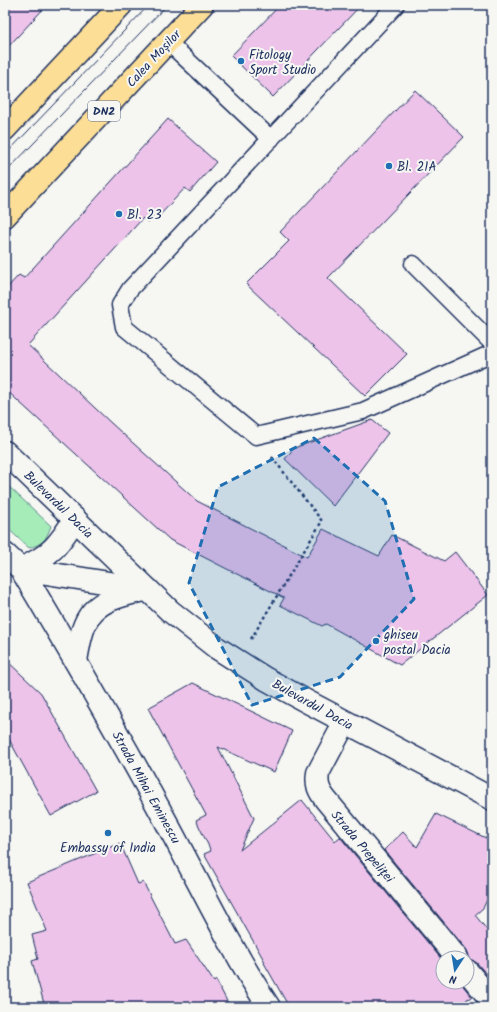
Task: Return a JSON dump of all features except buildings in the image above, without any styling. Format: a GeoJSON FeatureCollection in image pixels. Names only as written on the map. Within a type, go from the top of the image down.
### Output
{"type":"FeatureCollection","features":[{"type":"Feature","properties":{"kind":"main road"},"geometry":{"type":"LineString","coordinates":[[5,129],[121,5]]}},
{"type":"Feature","properties":{"kind":"main road","name":"Calea Moșilor"},"geometry":{"type":"LineString","coordinates":[[5,216],[202,5]]}},
{"type":"Feature","properties":{"kind":"main road","name":"Bulevardul Dacia"},"geometry":{"type":"LineString","coordinates":[[5,452],[170,611],[217,648],[266,679],[492,799]]}},
{"type":"Feature","properties":{"kind":"main road"},"geometry":{"type":"LineString","coordinates":[[21,569],[38,561],[49,553],[64,536],[75,519]]}},
{"type":"Feature","properties":{"kind":"main road"},"geometry":{"type":"LineString","coordinates":[[5,554],[21,569],[147,589]]}},
{"type":"Feature","properties":{"kind":"main road","name":"Strada Mihai Eminescu"},"geometry":{"type":"LineString","coordinates":[[21,569],[76,661],[163,816],[238,958],[268,1007]]}},
{"type":"Feature","properties":{"kind":"main road"},"geometry":{"type":"LineString","coordinates":[[76,661],[80,636],[87,620],[95,609],[105,602],[121,595],[147,589]]}},
{"type":"Feature","properties":{"kind":"main road","name":"Strada Prepeliței"},"geometry":{"type":"LineString","coordinates":[[345,722],[318,773],[317,782],[320,791],[449,950]]}},
{"type":"Feature","properties":{"kind":"main road"},"geometry":{"type":"LineString","coordinates":[[475,981],[492,1001]]}},
{"type":"Feature","properties":{"kind":"lane"},"geometry":{"type":"LineString","coordinates":[[396,5],[130,289],[120,305],[124,327],[256,436],[363,411],[492,353]]}},
{"type":"Feature","properties":{"kind":"lane"},"geometry":{"type":"LineString","coordinates":[[168,42],[271,139]]}},
{"type":"Feature","properties":{"kind":"lane"},"geometry":{"type":"LineString","coordinates":[[412,264],[492,343]]}},
{"type":"Feature","properties":{"kind":"path"},"geometry":{"type":"LineString","coordinates":[[238,662],[322,521],[256,436]]}},
{"type":"Feature","properties":{"kind":"highlighted area"},"geometry":{"type":"Polygon","coordinates":[[[314,438],[385,501],[414,599],[340,677],[252,705],[189,583],[218,487],[314,438]]]}},
{"type":"Feature","properties":{"kind":"green space"},"geometry":{"type":"Polygon","coordinates":[[[5,483],[51,526],[46,538],[38,545],[29,548],[5,526],[5,483]]]}},
{"type":"Feature","properties":{"kind":"tram line"},"geometry":{"type":"LineString","coordinates":[[5,155],[149,5]]}},
{"type":"Feature","properties":{"kind":"tram line"},"geometry":{"type":"LineString","coordinates":[[5,173],[167,5]]}},
{"type":"Feature","properties":{"kind":"place","name":"Fitology Sport Studio"},"geometry":{"type":"Point","coordinates":[241,61]}},
{"type":"Feature","properties":{"kind":"place","name":"Bl. 21A"},"geometry":{"type":"Point","coordinates":[389,166]}},
{"type":"Feature","properties":{"kind":"place","name":"Bl. 23"},"geometry":{"type":"Point","coordinates":[119,214]}},
{"type":"Feature","properties":{"kind":"place","name":"ghiseu postal Dacia"},"geometry":{"type":"Point","coordinates":[376,641]}},
{"type":"Feature","properties":{"kind":"place","name":"Embassy of India"},"geometry":{"type":"Point","coordinates":[108,833]}}]}
